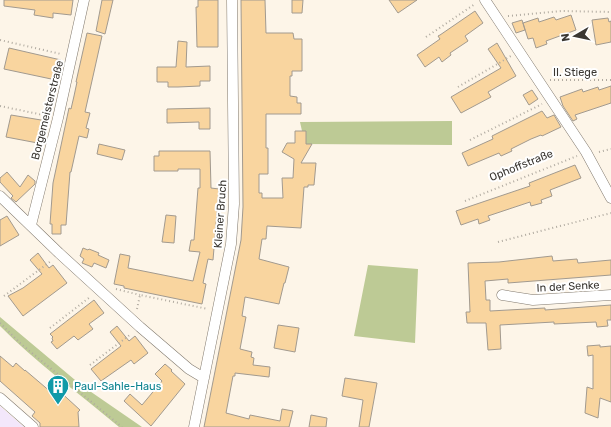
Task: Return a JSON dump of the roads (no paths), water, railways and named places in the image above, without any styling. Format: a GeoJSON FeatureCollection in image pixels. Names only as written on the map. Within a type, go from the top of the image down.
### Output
{"type":"FeatureCollection","features":[{"type":"Feature","properties":{"kind":"street","name":"Borgemeisterstraße"},"geometry":{"type":"LineString","coordinates":[[31,225],[58,118],[84,0]]}},
{"type":"Feature","properties":{"kind":"street","name":"Kleiner Bruch"},"geometry":{"type":"LineString","coordinates":[[194,427],[231,244],[234,204],[232,0]]}},
{"type":"Feature","properties":{"kind":"street"},"geometry":{"type":"LineString","coordinates":[[481,1],[498,20],[586,152],[611,198]]}},
{"type":"Feature","properties":{"kind":"street"},"geometry":{"type":"LineString","coordinates":[[0,196],[137,325],[190,369],[204,378]]}},
{"type":"Feature","properties":{"kind":"street","name":"In der Senke"},"geometry":{"type":"LineString","coordinates":[[502,295],[533,300],[611,295]]}},
{"type":"Feature","properties":{"kind":"street"},"geometry":{"type":"LineString","coordinates":[[0,398],[33,427]]}},
{"type":"Feature","properties":{"kind":"place","name":"Paul-Sahle-Haus"},"geometry":{"type":"Point","coordinates":[58,406]}}]}
